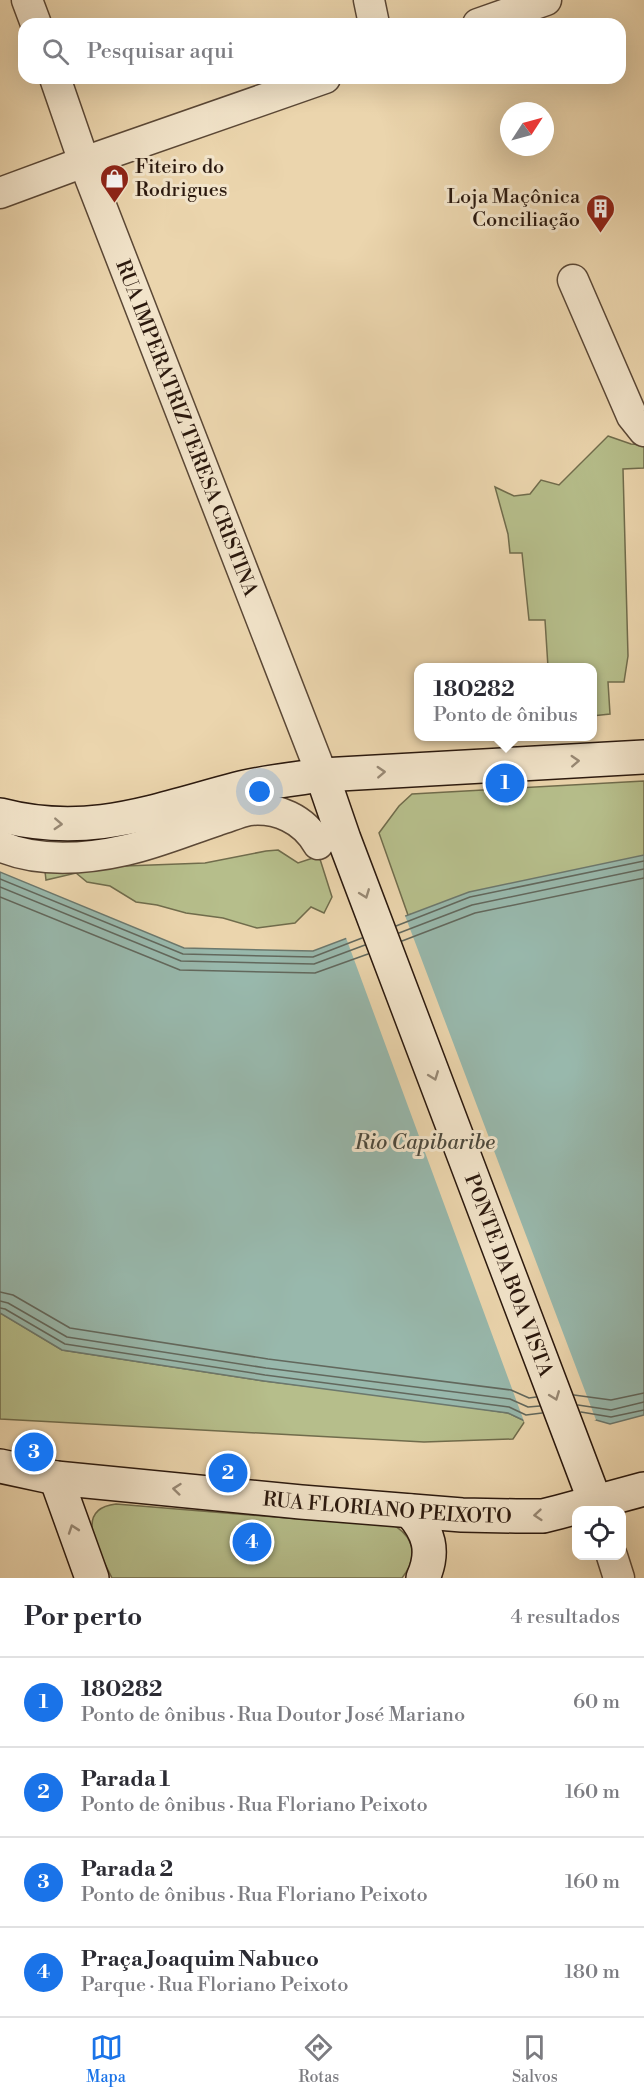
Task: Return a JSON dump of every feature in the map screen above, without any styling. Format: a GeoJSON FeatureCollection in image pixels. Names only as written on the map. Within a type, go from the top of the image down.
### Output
{"type":"FeatureCollection","features":[{"type":"Feature","properties":{"kind":"main road"},"geometry":{"type":"LineString","coordinates":[[0,815],[30,822],[78,825],[137,817],[236,789],[322,775],[644,757]]}},
{"type":"Feature","properties":{"kind":"main road","name":"PONTE DA BOA VISTA"},"geometry":{"type":"LineString","coordinates":[[322,775],[331,842],[597,1506]]}},
{"type":"Feature","properties":{"kind":"main road","name":"RUA FLORIANO PEIXOTO"},"geometry":{"type":"LineString","coordinates":[[0,1466],[56,1478],[410,1511],[462,1515],[543,1516],[572,1511]]}},
{"type":"Feature","properties":{"kind":"main road"},"geometry":{"type":"LineString","coordinates":[[56,1478],[92,1578]]}},
{"type":"Feature","properties":{"kind":"main road","name":"RUA FLORIANO PEIXOTO"},"geometry":{"type":"LineString","coordinates":[[600,1506],[644,1489]]}},
{"type":"Feature","properties":{"kind":"main road"},"geometry":{"type":"LineString","coordinates":[[410,1511],[424,1528],[430,1555],[429,1565],[423,1578]]}},
{"type":"Feature","properties":{"kind":"street"},"geometry":{"type":"LineString","coordinates":[[27,0],[34,18]]}},
{"type":"Feature","properties":{"kind":"street"},"geometry":{"type":"LineString","coordinates":[[369,0],[373,18]]}},
{"type":"Feature","properties":{"kind":"street"},"geometry":{"type":"LineString","coordinates":[[495,18],[546,0]]}},
{"type":"Feature","properties":{"kind":"street","name":"RUA IMPERATRIZ TERESA CRISTINA"},"geometry":{"type":"LineString","coordinates":[[57,84],[84,162],[322,775]]}},
{"type":"Feature","properties":{"kind":"street"},"geometry":{"type":"LineString","coordinates":[[0,193],[308,84]]}},
{"type":"Feature","properties":{"kind":"street"},"geometry":{"type":"LineString","coordinates":[[573,280],[632,416],[644,431]]}},
{"type":"Feature","properties":{"kind":"street"},"geometry":{"type":"LineString","coordinates":[[0,846],[42,856],[84,857],[128,850],[249,810],[279,812],[302,823],[312,833],[331,842]]}},
{"type":"Feature","properties":{"kind":"street"},"geometry":{"type":"LineString","coordinates":[[613,1560],[620,1578]]}},
{"type":"Feature","properties":{"kind":"green space"},"geometry":{"type":"Polygon","coordinates":[[[608,436],[631,444],[644,445],[644,468],[623,469],[628,656],[624,682],[608,682],[610,714],[597,715],[597,663],[548,663],[545,620],[529,620],[522,553],[510,553],[508,534],[495,487],[514,496],[530,494],[541,480],[559,485],[608,436]]]}},
{"type":"Feature","properties":{"kind":"green space"},"geometry":{"type":"Polygon","coordinates":[[[644,781],[644,861],[408,915],[379,833],[399,806],[412,794],[644,781]]]}},
{"type":"Feature","properties":{"kind":"green space"},"geometry":{"type":"Polygon","coordinates":[[[278,850],[298,863],[319,856],[332,897],[324,913],[311,907],[295,923],[257,928],[223,918],[136,902],[110,886],[87,882],[76,873],[46,880],[44,863],[98,867],[205,863],[278,850]]]}},
{"type":"Feature","properties":{"kind":"green space"},"geometry":{"type":"Polygon","coordinates":[[[0,1313],[62,1350],[264,1381],[416,1399],[508,1413],[525,1421],[513,1439],[424,1442],[0,1419],[0,1313]]]}},
{"type":"Feature","properties":{"kind":"green space"},"geometry":{"type":"Polygon","coordinates":[[[116,1504],[300,1519],[383,1521],[401,1530],[407,1536],[412,1551],[411,1560],[402,1578],[112,1578],[97,1546],[92,1524],[95,1514],[102,1508],[116,1504]]]}},
{"type":"Feature","properties":{"kind":"water","name":"Rio Capibaribe"},"geometry":{"type":"Polygon","coordinates":[[[644,855],[644,1415],[610,1424],[596,1420],[562,1417],[525,1421],[508,1413],[264,1381],[62,1350],[0,1313],[0,872],[184,948],[313,951],[469,892],[644,855]]]}},
{"type":"Feature","properties":{"kind":"pier"},"geometry":{"type":"Polygon","coordinates":[[[404,913],[596,1420],[592,1422],[562,1420],[525,1424],[345,935],[404,913]]]}},
{"type":"Feature","properties":{"kind":"place","name":"Fiteiro do Rodrigues"},"geometry":{"type":"Point","coordinates":[114,204]}},
{"type":"Feature","properties":{"kind":"place","name":"Loja Maçônica Conciliação"},"geometry":{"type":"Point","coordinates":[601,234]}},
{"type":"Feature","properties":{"kind":"place","name":"180282"},"geometry":{"type":"Point","coordinates":[505,783]}},
{"type":"Feature","properties":{"kind":"place","name":"Parada 2"},"geometry":{"type":"Point","coordinates":[34,1452]}},
{"type":"Feature","properties":{"kind":"place","name":"Parada 1"},"geometry":{"type":"Point","coordinates":[228,1473]}},
{"type":"Feature","properties":{"kind":"place","name":"Praça Joaquim Nabuco"},"geometry":{"type":"Point","coordinates":[252,1542]}}]}
